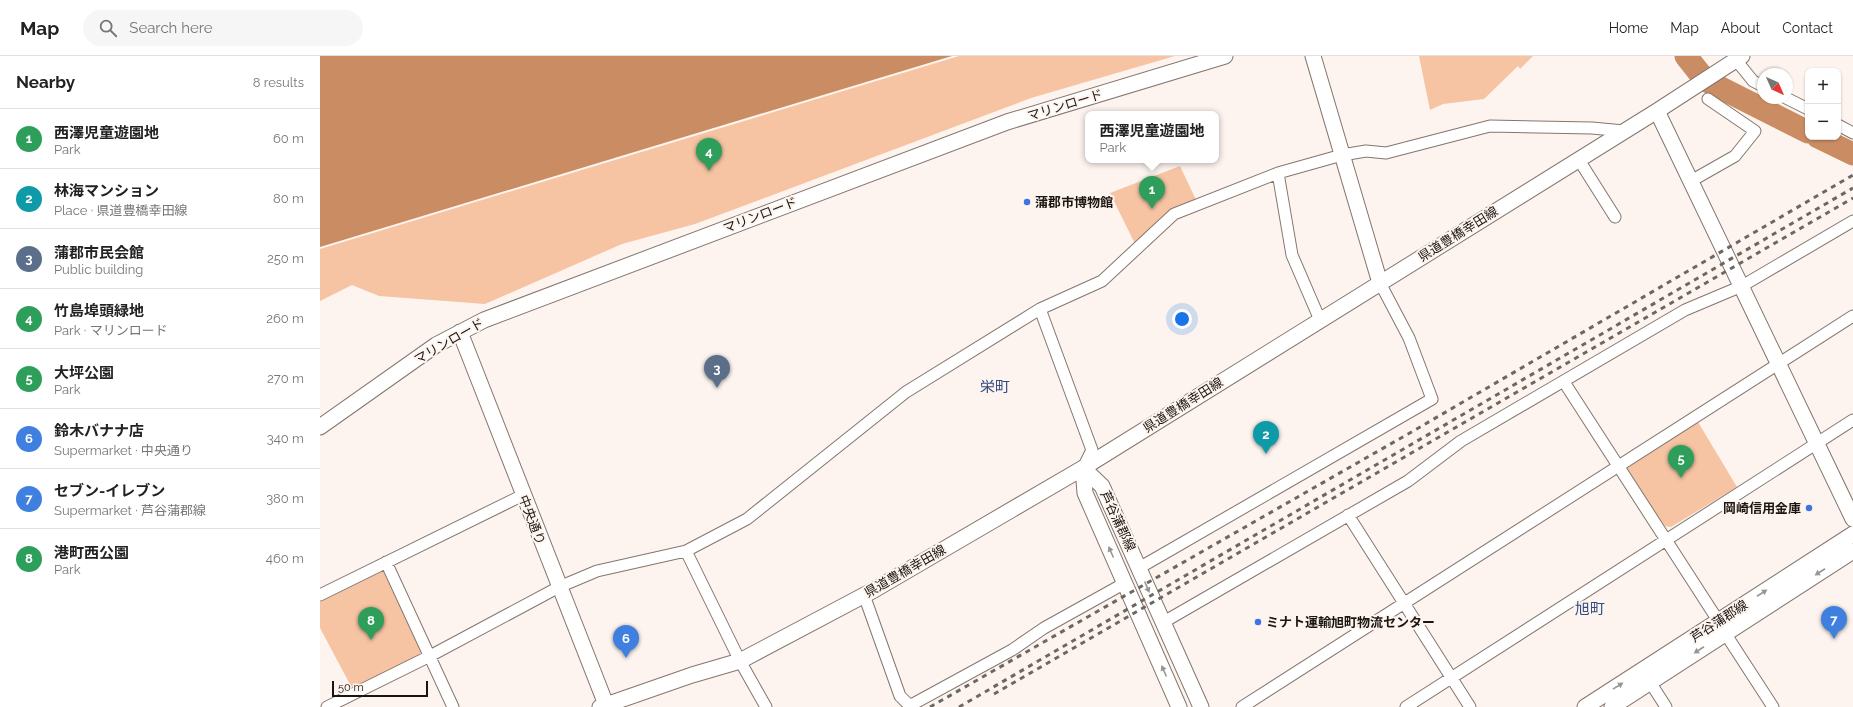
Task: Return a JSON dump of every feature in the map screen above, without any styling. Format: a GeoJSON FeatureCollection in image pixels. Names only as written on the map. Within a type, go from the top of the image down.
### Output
{"type":"FeatureCollection","features":[{"type":"Feature","properties":{"kind":"main road","name":"マリンロード"},"geometry":{"type":"LineString","coordinates":[[320,427],[436,345],[491,317],[1007,122],[1225,56]]}},
{"type":"Feature","properties":{"kind":"main road"},"geometry":{"type":"LineString","coordinates":[[1313,56],[1380,283]]}},
{"type":"Feature","properties":{"kind":"main road","name":"県道豊橋幸田線"},"geometry":{"type":"LineString","coordinates":[[604,706],[692,675],[740,661],[864,595],[1083,468],[1694,88],[1733,60]]}},
{"type":"Feature","properties":{"kind":"main road"},"geometry":{"type":"LineString","coordinates":[[1657,111],[1853,519]]}},
{"type":"Feature","properties":{"kind":"main road","name":"中央通り"},"geometry":{"type":"LineString","coordinates":[[460,332],[604,706]]}},
{"type":"Feature","properties":{"kind":"main road","name":"芦谷蒲郡線"},"geometry":{"type":"LineString","coordinates":[[1083,468],[1102,486],[1162,623],[1201,707]]}},
{"type":"Feature","properties":{"kind":"main road","name":"芦谷蒲郡線"},"geometry":{"type":"LineString","coordinates":[[1083,468],[1085,493],[1179,707]]}},
{"type":"Feature","properties":{"kind":"main road","name":"芦谷蒲郡線"},"geometry":{"type":"LineString","coordinates":[[1612,707],[1650,682],[1722,627],[1853,534]]}},
{"type":"Feature","properties":{"kind":"main road","name":"芦谷蒲郡線"},"geometry":{"type":"LineString","coordinates":[[1585,707],[1853,551]]}},
{"type":"Feature","properties":{"kind":"street"},"geometry":{"type":"LineString","coordinates":[[1733,60],[1753,81],[1757,83]]}},
{"type":"Feature","properties":{"kind":"street"},"geometry":{"type":"LineString","coordinates":[[1691,181],[1735,156],[1755,131],[1708,99]]}},
{"type":"Feature","properties":{"kind":"street"},"geometry":{"type":"LineString","coordinates":[[1793,102],[1805,108]]}},
{"type":"Feature","properties":{"kind":"street"},"geometry":{"type":"LineString","coordinates":[[327,707],[430,656],[559,587],[597,571],[686,551],[747,519],[906,392],[1040,309],[1102,281],[1174,214],[1278,173],[1342,155],[1366,151],[1386,153],[1490,126],[1592,128],[1624,131]]}},
{"type":"Feature","properties":{"kind":"street"},"geometry":{"type":"LineString","coordinates":[[1841,127],[1853,133]]}},
{"type":"Feature","properties":{"kind":"street"},"geometry":{"type":"LineString","coordinates":[[1579,160],[1615,217]]}},
{"type":"Feature","properties":{"kind":"street"},"geometry":{"type":"LineString","coordinates":[[1278,173],[1292,255],[1320,320]]}},
{"type":"Feature","properties":{"kind":"street"},"geometry":{"type":"LineString","coordinates":[[1162,623],[1408,481],[1461,441],[1685,310],[1742,286],[1853,221]]}},
{"type":"Feature","properties":{"kind":"street"},"geometry":{"type":"LineString","coordinates":[[1139,568],[1432,399],[1409,338],[1380,283]]}},
{"type":"Feature","properties":{"kind":"street"},"geometry":{"type":"LineString","coordinates":[[1040,309],[1092,450],[1083,468]]}},
{"type":"Feature","properties":{"kind":"street"},"geometry":{"type":"LineString","coordinates":[[1242,707],[1853,316]]}},
{"type":"Feature","properties":{"kind":"street"},"geometry":{"type":"LineString","coordinates":[[1564,382],[1619,465],[1665,540],[1773,707]]}},
{"type":"Feature","properties":{"kind":"street"},"geometry":{"type":"LineString","coordinates":[[1406,707],[1853,420]]}},
{"type":"Feature","properties":{"kind":"street"},"geometry":{"type":"LineString","coordinates":[[320,594],[523,495]]}},
{"type":"Feature","properties":{"kind":"street"},"geometry":{"type":"LineString","coordinates":[[1348,515],[1470,707]]}},
{"type":"Feature","properties":{"kind":"street"},"geometry":{"type":"LineString","coordinates":[[686,551],[740,661],[766,707]]}},
{"type":"Feature","properties":{"kind":"street"},"geometry":{"type":"LineString","coordinates":[[386,562],[453,707]]}},
{"type":"Feature","properties":{"kind":"street"},"geometry":{"type":"LineString","coordinates":[[864,595],[900,696],[908,704],[913,704],[1012,650],[1044,628],[1125,583]]}},
{"type":"Feature","properties":{"kind":"street"},"geometry":{"type":"LineString","coordinates":[[1650,682],[1666,707]]}},
{"type":"Feature","properties":{"kind":"shaded area"},"geometry":{"type":"Polygon","coordinates":[[[320,56],[952,56],[320,247],[320,56]]]}},
{"type":"Feature","properties":{"kind":"shaded area"},"geometry":{"type":"Polygon","coordinates":[[[959,56],[1175,56],[1031,98],[695,224],[622,244],[485,304],[379,296],[352,285],[320,301],[320,249],[959,56]]]}},
{"type":"Feature","properties":{"kind":"shaded area"},"geometry":{"type":"Polygon","coordinates":[[[1419,56],[1533,56],[1520,69],[1518,66],[1484,99],[1443,104],[1430,110],[1419,56]]]}},
{"type":"Feature","properties":{"kind":"shaded area"},"geometry":{"type":"Polygon","coordinates":[[[1180,166],[1198,204],[1174,214],[1137,248],[1110,193],[1180,166]]]}},
{"type":"Feature","properties":{"kind":"shaded area"},"geometry":{"type":"Polygon","coordinates":[[[1698,422],[1737,487],[1671,527],[1665,526],[1624,470],[1698,422]]]}},
{"type":"Feature","properties":{"kind":"shaded area"},"geometry":{"type":"Polygon","coordinates":[[[383,571],[422,653],[353,690],[320,628],[320,602],[383,571]]]}},
{"type":"Feature","properties":{"kind":"waterway"},"geometry":{"type":"LineString","coordinates":[[1686,56],[1705,80],[1805,130]]}},
{"type":"Feature","properties":{"kind":"waterway"},"geometry":{"type":"LineString","coordinates":[[1824,140],[1853,154]]}},
{"type":"Feature","properties":{"kind":"railway"},"geometry":{"type":"LineString","coordinates":[[930,707],[1408,434],[1853,175]]}},
{"type":"Feature","properties":{"kind":"railway"},"geometry":{"type":"LineString","coordinates":[[959,707],[1853,188]]}},
{"type":"Feature","properties":{"kind":"railway"},"geometry":{"type":"LineString","coordinates":[[994,694],[1853,198]]}},
{"type":"Feature","properties":{"kind":"place","name":"竹島埠頭緑地"},"geometry":{"type":"Point","coordinates":[709,171]}},
{"type":"Feature","properties":{"kind":"place","name":"蒲郡市博物館"},"geometry":{"type":"Point","coordinates":[1027,202]}},
{"type":"Feature","properties":{"kind":"place","name":"西澤児童遊園地"},"geometry":{"type":"Point","coordinates":[1152,209]}},
{"type":"Feature","properties":{"kind":"place","name":"蒲郡市民会館"},"geometry":{"type":"Point","coordinates":[717,388]}},
{"type":"Feature","properties":{"kind":"place","name":"林海マンション"},"geometry":{"type":"Point","coordinates":[1266,454]}},
{"type":"Feature","properties":{"kind":"place","name":"大坪公園"},"geometry":{"type":"Point","coordinates":[1681,478]}},
{"type":"Feature","properties":{"kind":"place","name":"岡崎信用金庫"},"geometry":{"type":"Point","coordinates":[1809,508]}},
{"type":"Feature","properties":{"kind":"place","name":"ミナト運輸旭町物流センター"},"geometry":{"type":"Point","coordinates":[1258,622]}},
{"type":"Feature","properties":{"kind":"place","name":"セブン-イレブン"},"geometry":{"type":"Point","coordinates":[1834,639]}},
{"type":"Feature","properties":{"kind":"place","name":"港町西公園"},"geometry":{"type":"Point","coordinates":[371,640]}},
{"type":"Feature","properties":{"kind":"place","name":"鈴木バナナ店"},"geometry":{"type":"Point","coordinates":[626,658]}},
{"type":"Feature","properties":{"kind":"district","name":"栄町"},"geometry":{"type":"Point","coordinates":[995,387]}},
{"type":"Feature","properties":{"kind":"district","name":"旭町"},"geometry":{"type":"Point","coordinates":[1590,609]}}]}
